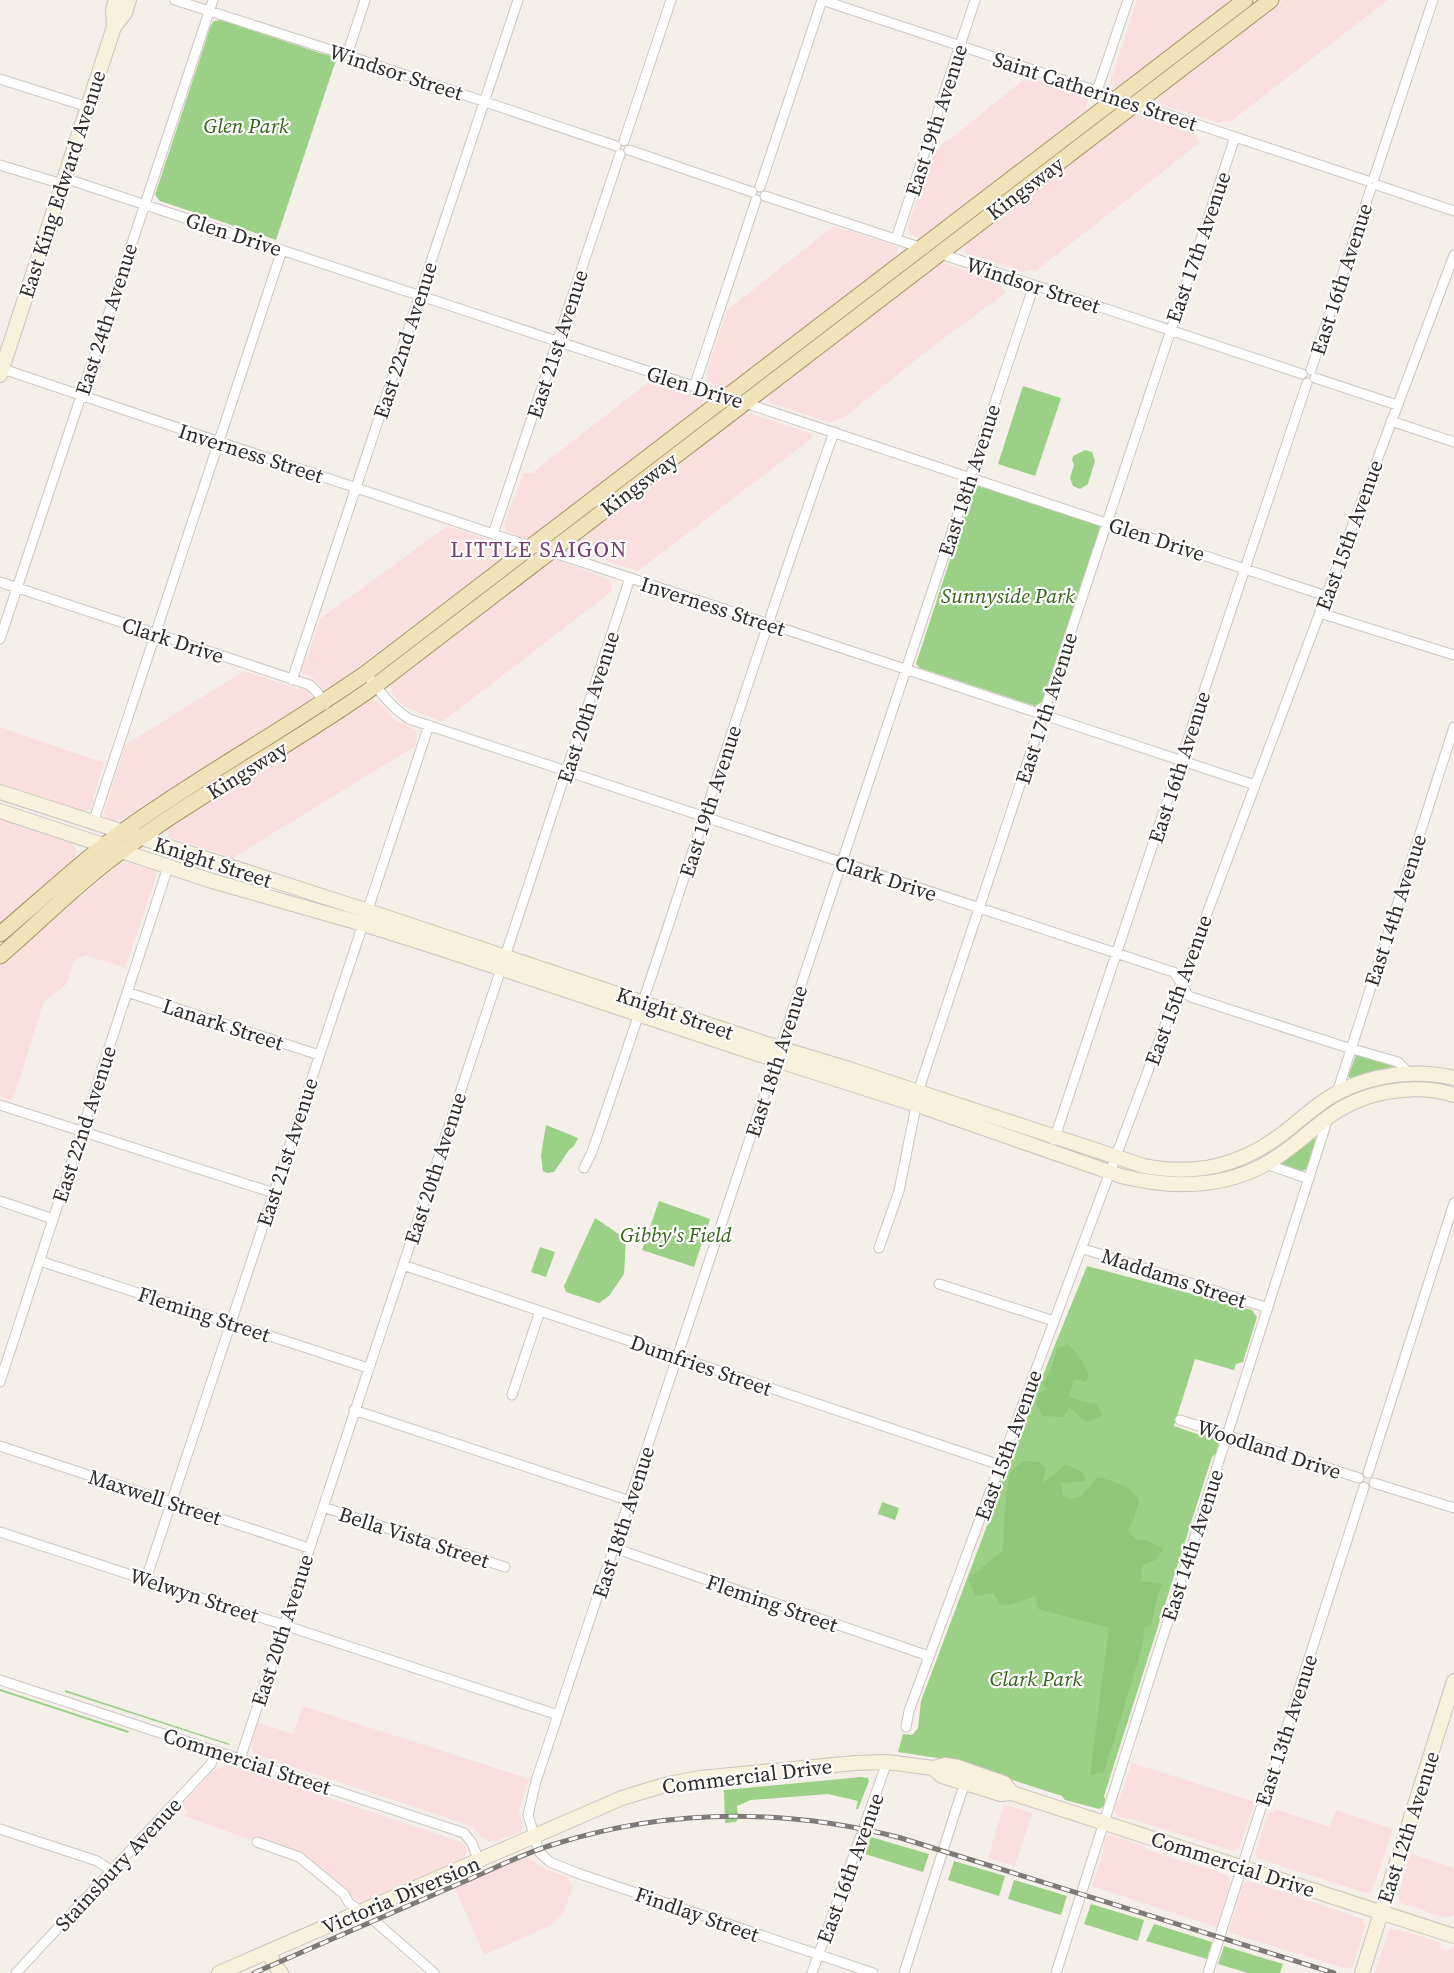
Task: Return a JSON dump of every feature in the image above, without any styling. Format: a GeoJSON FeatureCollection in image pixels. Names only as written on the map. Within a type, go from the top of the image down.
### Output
{"type":"FeatureCollection","features":[{"type":"Feature","properties":{"kind":"main road","name":"East King Edward Avenue"},"geometry":{"type":"LineString","coordinates":[[114,27],[113,9],[116,0]]}},
{"type":"Feature","properties":{"kind":"main road","name":"East King Edward Avenue"},"geometry":{"type":"LineString","coordinates":[[1,371],[114,27],[125,13],[129,0]]}},
{"type":"Feature","properties":{"kind":"main road","name":"Kingsway"},"geometry":{"type":"LineString","coordinates":[[0,956],[106,863],[204,796],[332,716],[371,679],[531,546],[1245,0]]}},
{"type":"Feature","properties":{"kind":"main road","name":"Kingsway"},"geometry":{"type":"LineString","coordinates":[[0,934],[121,833],[195,782],[323,702],[371,679],[550,552],[1271,0]]}},
{"type":"Feature","properties":{"kind":"main road","name":"Knight Street"},"geometry":{"type":"LineString","coordinates":[[0,792],[365,918],[778,1054],[918,1099],[1055,1137],[1115,1158],[1161,1170],[1182,1171],[1214,1168],[1228,1164],[1269,1144],[1337,1093]]}},
{"type":"Feature","properties":{"kind":"main road","name":"Knight Street"},"geometry":{"type":"LineString","coordinates":[[0,810],[168,867],[365,918]]}},
{"type":"Feature","properties":{"kind":"main road","name":"Clark Drive"},"geometry":{"type":"LineString","coordinates":[[1337,1093],[1375,1079],[1409,1073],[1454,1078]]}},
{"type":"Feature","properties":{"kind":"main road"},"geometry":{"type":"LineString","coordinates":[[1328,1117],[1350,1104],[1398,1090],[1436,1091],[1454,1095]]}},
{"type":"Feature","properties":{"kind":"main road","name":"Knight Street"},"geometry":{"type":"LineString","coordinates":[[918,1099],[1050,1151],[1110,1172],[1158,1184],[1197,1185],[1234,1177],[1266,1164],[1288,1150],[1328,1117]]}},
{"type":"Feature","properties":{"kind":"main road","name":"East 12th Avenue"},"geometry":{"type":"LineString","coordinates":[[1362,1973],[1454,1681]]}},
{"type":"Feature","properties":{"kind":"main road","name":"Commercial Drive"},"geometry":{"type":"LineString","coordinates":[[534,1838],[622,1798],[668,1784],[762,1772],[887,1762],[933,1768],[945,1765],[1004,1783],[1012,1793]]}},
{"type":"Feature","properties":{"kind":"main road","name":"Commercial Drive"},"geometry":{"type":"LineString","coordinates":[[933,1768],[942,1776],[1001,1794],[1012,1793],[1454,1936]]}},
{"type":"Feature","properties":{"kind":"main road","name":"Victoria Diversion"},"geometry":{"type":"LineString","coordinates":[[219,1973],[534,1838]]}},
{"type":"Feature","properties":{"kind":"main road"},"geometry":{"type":"LineString","coordinates":[[269,1952],[281,1973]]}},
{"type":"Feature","properties":{"kind":"street","name":"Windsor Street"},"geometry":{"type":"LineString","coordinates":[[175,0],[347,55],[758,194],[1397,405]]}},
{"type":"Feature","properties":{"kind":"street","name":"East 24th Avenue"},"geometry":{"type":"LineString","coordinates":[[0,639],[213,0]]}},
{"type":"Feature","properties":{"kind":"street"},"geometry":{"type":"LineString","coordinates":[[347,55],[365,0]]}},
{"type":"Feature","properties":{"kind":"street","name":"East 22nd Avenue"},"geometry":{"type":"LineString","coordinates":[[292,680],[518,0]]}},
{"type":"Feature","properties":{"kind":"street","name":"East 21st Avenue"},"geometry":{"type":"LineString","coordinates":[[494,534],[670,0]]}},
{"type":"Feature","properties":{"kind":"street"},"geometry":{"type":"LineString","coordinates":[[694,387],[822,0]]}},
{"type":"Feature","properties":{"kind":"street","name":"Saint Catherines Street"},"geometry":{"type":"LineString","coordinates":[[822,0],[1454,211]]}},
{"type":"Feature","properties":{"kind":"street","name":"East 19th Avenue"},"geometry":{"type":"LineString","coordinates":[[896,239],[975,0]]}},
{"type":"Feature","properties":{"kind":"street"},"geometry":{"type":"LineString","coordinates":[[1097,91],[1128,0]]}},
{"type":"Feature","properties":{"kind":"street","name":"East 16th Avenue"},"geometry":{"type":"LineString","coordinates":[[1050,1151],[1433,0]]}},
{"type":"Feature","properties":{"kind":"street"},"geometry":{"type":"LineString","coordinates":[[0,79],[88,107]]}},
{"type":"Feature","properties":{"kind":"street","name":"East 17th Avenue"},"geometry":{"type":"LineString","coordinates":[[879,1248],[899,1191],[918,1099],[1235,137]]}},
{"type":"Feature","properties":{"kind":"street","name":"Glen Drive"},"geometry":{"type":"LineString","coordinates":[[0,165],[144,204],[1326,596]]}},
{"type":"Feature","properties":{"kind":"street"},"geometry":{"type":"LineString","coordinates":[[93,824],[282,250]]}},
{"type":"Feature","properties":{"kind":"street","name":"East 15th Avenue"},"geometry":{"type":"LineString","coordinates":[[906,1727],[909,1711],[1000,1465],[1454,255]]}},
{"type":"Feature","properties":{"kind":"street","name":"East 18th Avenue"},"geometry":{"type":"LineString","coordinates":[[534,1838],[528,1811],[536,1781],[1034,285]]}},
{"type":"Feature","properties":{"kind":"street","name":"Inverness Street"},"geometry":{"type":"LineString","coordinates":[[1,371],[1255,785]]}},
{"type":"Feature","properties":{"kind":"street"},"geometry":{"type":"LineString","coordinates":[[1391,421],[1454,442]]}},
{"type":"Feature","properties":{"kind":"street","name":"East 19th Avenue"},"geometry":{"type":"LineString","coordinates":[[584,1168],[592,1152],[641,1009],[834,432]]}},
{"type":"Feature","properties":{"kind":"street","name":"East 20th Avenue"},"geometry":{"type":"LineString","coordinates":[[240,1759],[630,578]]}},
{"type":"Feature","properties":{"kind":"street","name":"Clark Drive"},"geometry":{"type":"LineString","coordinates":[[0,582],[313,687],[332,716]]}},
{"type":"Feature","properties":{"kind":"street"},"geometry":{"type":"LineString","coordinates":[[1320,613],[1454,655]]}},
{"type":"Feature","properties":{"kind":"street","name":"Clark Drive"},"geometry":{"type":"LineString","coordinates":[[371,679],[385,699],[410,719],[1174,972],[1191,997],[1398,1062],[1409,1073]]}},
{"type":"Feature","properties":{"kind":"street","name":"East 21st Avenue"},"geometry":{"type":"LineString","coordinates":[[146,1579],[429,725]]}},
{"type":"Feature","properties":{"kind":"street","name":"East 14th Avenue"},"geometry":{"type":"LineString","coordinates":[[1337,1093],[1454,727]]}},
{"type":"Feature","properties":{"kind":"street","name":"East 22nd Avenue"},"geometry":{"type":"LineString","coordinates":[[0,1382],[5,1350],[40,1260],[168,867]]}},
{"type":"Feature","properties":{"kind":"street","name":"Lanark Street"},"geometry":{"type":"LineString","coordinates":[[128,992],[319,1055]]}},
{"type":"Feature","properties":{"kind":"street"},"geometry":{"type":"LineString","coordinates":[[0,1105],[274,1192]]}},
{"type":"Feature","properties":{"kind":"street","name":"East 14th Avenue"},"geometry":{"type":"LineString","coordinates":[[1056,1973],[1328,1117]]}},
{"type":"Feature","properties":{"kind":"street"},"geometry":{"type":"LineString","coordinates":[[1266,1164],[1309,1179]]}},
{"type":"Feature","properties":{"kind":"street"},"geometry":{"type":"LineString","coordinates":[[0,1201],[53,1219]]}},
{"type":"Feature","properties":{"kind":"street"},"geometry":{"type":"LineString","coordinates":[[1374,1483],[1370,1487],[1360,1484],[1454,1203]]}},
{"type":"Feature","properties":{"kind":"street","name":"Maddams Street"},"geometry":{"type":"LineString","coordinates":[[1081,1248],[1268,1308]]}},
{"type":"Feature","properties":{"kind":"street","name":"Fleming Street"},"geometry":{"type":"LineString","coordinates":[[40,1260],[368,1368]]}},
{"type":"Feature","properties":{"kind":"street","name":"Dumfries Street"},"geometry":{"type":"LineString","coordinates":[[403,1265],[1000,1465]]}},
{"type":"Feature","properties":{"kind":"street"},"geometry":{"type":"LineString","coordinates":[[939,1284],[1054,1321]]}},
{"type":"Feature","properties":{"kind":"street"},"geometry":{"type":"LineString","coordinates":[[512,1395],[540,1311]]}},
{"type":"Feature","properties":{"kind":"street"},"geometry":{"type":"LineString","coordinates":[[354,1410],[630,1501]]}},
{"type":"Feature","properties":{"kind":"street","name":"Woodland Drive"},"geometry":{"type":"LineString","coordinates":[[1179,1420],[1364,1475]]}},
{"type":"Feature","properties":{"kind":"street","name":"Maxwell Street"},"geometry":{"type":"LineString","coordinates":[[0,1446],[309,1548]]}},
{"type":"Feature","properties":{"kind":"street"},"geometry":{"type":"LineString","coordinates":[[1364,1475],[1373,1476],[1374,1483]]}},
{"type":"Feature","properties":{"kind":"street"},"geometry":{"type":"LineString","coordinates":[[1374,1483],[1454,1508]]}},
{"type":"Feature","properties":{"kind":"street","name":"East 13th Avenue"},"geometry":{"type":"LineString","coordinates":[[1208,1973],[1364,1487]]}},
{"type":"Feature","properties":{"kind":"street","name":"Bella Vista Street"},"geometry":{"type":"LineString","coordinates":[[323,1507],[505,1567]]}},
{"type":"Feature","properties":{"kind":"street","name":"Welwyn Street"},"geometry":{"type":"LineString","coordinates":[[0,1532],[558,1715]]}},
{"type":"Feature","properties":{"kind":"street","name":"Fleming Street"},"geometry":{"type":"LineString","coordinates":[[614,1548],[930,1656]]}},
{"type":"Feature","properties":{"kind":"street","name":"Commercial Street"},"geometry":{"type":"LineString","coordinates":[[0,1680],[464,1833],[472,1844],[479,1861]]}},
{"type":"Feature","properties":{"kind":"street","name":"Stainsbury Avenue"},"geometry":{"type":"LineString","coordinates":[[15,1973],[211,1764],[216,1751]]}},
{"type":"Feature","properties":{"kind":"street","name":"East 16th Avenue"},"geometry":{"type":"LineString","coordinates":[[812,1973],[887,1762]]}},
{"type":"Feature","properties":{"kind":"street"},"geometry":{"type":"LineString","coordinates":[[904,1973],[966,1783]]}},
{"type":"Feature","properties":{"kind":"street"},"geometry":{"type":"LineString","coordinates":[[0,1828],[97,1861],[112,1871]]}},
{"type":"Feature","properties":{"kind":"street","name":"Findlay Street"},"geometry":{"type":"LineString","coordinates":[[534,1838],[543,1857],[577,1873],[873,1973]]}},
{"type":"Feature","properties":{"kind":"street"},"geometry":{"type":"LineString","coordinates":[[257,1842],[299,1857],[344,1894],[349,1903],[377,1923],[434,1973]]}},
{"type":"Feature","properties":{"kind":"shaded area"},"geometry":{"type":"Polygon","coordinates":[[[1137,0],[1233,0],[1116,88],[1110,84],[1137,0]]]}},
{"type":"Feature","properties":{"kind":"shaded area"},"geometry":{"type":"Polygon","coordinates":[[[1283,0],[1388,0],[1230,122],[1219,123],[1160,104],[1161,94],[1283,0]]]}},
{"type":"Feature","properties":{"kind":"shaded area"},"geometry":{"type":"Polygon","coordinates":[[[1029,78],[1085,95],[1088,101],[1086,110],[924,236],[919,238],[909,233],[908,225],[934,150],[940,149],[942,142],[948,141],[1023,80],[1026,81],[1029,78]]]}},
{"type":"Feature","properties":{"kind":"shaded area"},"geometry":{"type":"Polygon","coordinates":[[[1134,115],[1141,115],[1196,133],[1197,139],[1202,141],[1036,271],[1023,272],[966,253],[964,248],[966,243],[1134,115]]]}},
{"type":"Feature","properties":{"kind":"shaded area"},"geometry":{"type":"Polygon","coordinates":[[[834,226],[893,245],[898,249],[898,254],[728,386],[721,387],[708,382],[706,374],[727,310],[834,226]]]}},
{"type":"Feature","properties":{"kind":"shaded area"},"geometry":{"type":"Polygon","coordinates":[[[941,262],[1001,282],[1002,289],[1006,290],[1003,295],[936,344],[842,419],[839,418],[831,423],[771,403],[768,399],[770,394],[941,262]]]}},
{"type":"Feature","properties":{"kind":"shaded area"},"geometry":{"type":"Polygon","coordinates":[[[650,381],[699,395],[703,400],[702,405],[529,538],[507,532],[504,525],[523,473],[532,473],[650,381]]]}},
{"type":"Feature","properties":{"kind":"shaded area"},"geometry":{"type":"Polygon","coordinates":[[[745,412],[810,433],[811,439],[638,571],[575,553],[572,547],[574,544],[745,412]]]}},
{"type":"Feature","properties":{"kind":"shaded area"},"geometry":{"type":"Polygon","coordinates":[[[447,526],[504,544],[508,550],[507,554],[330,688],[324,689],[314,679],[302,673],[303,661],[307,657],[320,619],[447,526]]]}},
{"type":"Feature","properties":{"kind":"shaded area"},"geometry":{"type":"Polygon","coordinates":[[[552,560],[608,579],[612,583],[611,592],[442,722],[403,706],[391,692],[392,683],[552,560]]]}},
{"type":"Feature","properties":{"kind":"shaded area"},"geometry":{"type":"Polygon","coordinates":[[[244,671],[297,689],[308,690],[311,698],[307,703],[121,820],[113,821],[107,818],[104,812],[125,745],[244,671]]]}},
{"type":"Feature","properties":{"kind":"shaded area"},"geometry":{"type":"Polygon","coordinates":[[[372,699],[380,703],[395,720],[416,730],[415,746],[233,858],[169,837],[167,831],[172,825],[372,699]]]}},
{"type":"Feature","properties":{"kind":"shaded area"},"geometry":{"type":"Polygon","coordinates":[[[0,727],[104,763],[91,809],[83,811],[0,783],[0,727]]]}},
{"type":"Feature","properties":{"kind":"shaded area"},"geometry":{"type":"Polygon","coordinates":[[[0,819],[72,843],[77,851],[75,858],[0,923],[0,819]]]}},
{"type":"Feature","properties":{"kind":"shaded area"},"geometry":{"type":"Polygon","coordinates":[[[125,862],[154,870],[157,874],[125,968],[85,955],[74,961],[66,985],[44,1001],[15,1094],[11,1100],[0,1096],[0,966],[119,864],[125,862]]]}},
{"type":"Feature","properties":{"kind":"shaded area"},"geometry":{"type":"Polygon","coordinates":[[[303,1706],[529,1779],[519,1811],[523,1824],[522,1829],[518,1833],[496,1841],[488,1841],[472,1826],[254,1754],[251,1747],[257,1722],[293,1734],[303,1706]]]}},
{"type":"Feature","properties":{"kind":"shaded area"},"geometry":{"type":"Polygon","coordinates":[[[1132,1763],[1255,1802],[1239,1848],[1233,1851],[1117,1816],[1114,1811],[1115,1804],[1119,1800],[1132,1763]]]}},
{"type":"Feature","properties":{"kind":"shaded area"},"geometry":{"type":"Polygon","coordinates":[[[229,1764],[460,1842],[466,1846],[467,1852],[463,1858],[363,1901],[358,1901],[313,1862],[295,1851],[259,1838],[257,1842],[184,1816],[187,1813],[182,1805],[213,1771],[229,1764]]]}},
{"type":"Feature","properties":{"kind":"shaded area"},"geometry":{"type":"Polygon","coordinates":[[[1004,1804],[1032,1813],[1015,1866],[988,1858],[1004,1804]]]}},
{"type":"Feature","properties":{"kind":"shaded area"},"geometry":{"type":"Polygon","coordinates":[[[1275,1809],[1330,1827],[1336,1810],[1393,1829],[1372,1891],[1366,1893],[1257,1858],[1255,1853],[1268,1813],[1274,1812],[1275,1809]]]}},
{"type":"Feature","properties":{"kind":"shaded area"},"geometry":{"type":"Polygon","coordinates":[[[1111,1835],[1143,1845],[1147,1850],[1227,1875],[1230,1885],[1217,1927],[1092,1886],[1104,1851],[1105,1839],[1111,1835]]]}},
{"type":"Feature","properties":{"kind":"shaded area"},"geometry":{"type":"Polygon","coordinates":[[[1410,1853],[1454,1868],[1454,1915],[1446,1918],[1399,1902],[1398,1896],[1410,1853]]]}},
{"type":"Feature","properties":{"kind":"shaded area"},"geometry":{"type":"Polygon","coordinates":[[[522,1854],[544,1869],[568,1877],[573,1886],[563,1914],[552,1925],[484,1955],[453,1884],[522,1854]]]}},
{"type":"Feature","properties":{"kind":"shaded area"},"geometry":{"type":"Polygon","coordinates":[[[1249,1881],[1362,1919],[1365,1927],[1353,1966],[1347,1969],[1228,1932],[1242,1887],[1249,1881]]]}},
{"type":"Feature","properties":{"kind":"shaded area"},"geometry":{"type":"Polygon","coordinates":[[[1397,1929],[1439,1942],[1441,1949],[1448,1951],[1454,1947],[1454,1973],[1375,1973],[1387,1935],[1391,1930],[1397,1929]]]}},
{"type":"Feature","properties":{"kind":"green space","name":"Glen Park"},"geometry":{"type":"Polygon","coordinates":[[[221,20],[337,57],[276,240],[160,201],[155,195],[211,25],[214,21],[221,20]]]}},
{"type":"Feature","properties":{"kind":"green space"},"geometry":{"type":"Polygon","coordinates":[[[1023,386],[1061,398],[1035,476],[998,464],[1023,386]]]}},
{"type":"Feature","properties":{"kind":"green space"},"geometry":{"type":"Polygon","coordinates":[[[1085,450],[1092,452],[1095,461],[1088,484],[1080,489],[1073,486],[1070,478],[1074,465],[1072,460],[1073,456],[1085,450]]]}},
{"type":"Feature","properties":{"kind":"green space","name":"Sunnyside Park"},"geometry":{"type":"Polygon","coordinates":[[[976,480],[1103,519],[1042,702],[1035,706],[920,668],[916,664],[976,480]]]}},
{"type":"Feature","properties":{"kind":"green space"},"geometry":{"type":"Polygon","coordinates":[[[1356,1055],[1393,1066],[1351,1078],[1348,1077],[1356,1055]]]}},
{"type":"Feature","properties":{"kind":"green space"},"geometry":{"type":"Polygon","coordinates":[[[546,1125],[578,1138],[554,1172],[547,1173],[543,1171],[541,1155],[546,1125]]]}},
{"type":"Feature","properties":{"kind":"green space"},"geometry":{"type":"Polygon","coordinates":[[[1312,1137],[1316,1141],[1306,1169],[1300,1172],[1281,1165],[1281,1163],[1312,1137]]]}},
{"type":"Feature","properties":{"kind":"green space","name":"Gibby's Field"},"geometry":{"type":"Polygon","coordinates":[[[659,1201],[710,1219],[694,1267],[642,1250],[659,1201]]]}},
{"type":"Feature","properties":{"kind":"green space"},"geometry":{"type":"Polygon","coordinates":[[[595,1218],[626,1239],[624,1274],[609,1296],[599,1303],[566,1292],[564,1286],[595,1218]]]}},
{"type":"Feature","properties":{"kind":"green space"},"geometry":{"type":"Polygon","coordinates":[[[540,1247],[555,1252],[546,1277],[531,1272],[540,1247]]]}},
{"type":"Feature","properties":{"kind":"green space","name":"Clark Park"},"geometry":{"type":"Polygon","coordinates":[[[1087,1266],[1252,1310],[1257,1317],[1243,1362],[1236,1364],[1234,1370],[1195,1359],[1174,1426],[1203,1436],[1207,1434],[1216,1437],[1220,1444],[1212,1457],[1104,1796],[1104,1804],[1099,1809],[1065,1800],[1062,1796],[950,1760],[898,1752],[903,1734],[912,1735],[918,1728],[921,1701],[1000,1491],[1004,1467],[1016,1446],[1087,1266]]]}},
{"type":"Feature","properties":{"kind":"green space"},"geometry":{"type":"Polygon","coordinates":[[[1068,1344],[1079,1356],[1089,1374],[1086,1382],[1074,1379],[1069,1396],[1097,1404],[1103,1415],[1086,1422],[1069,1407],[1063,1417],[1043,1416],[1036,1404],[1040,1392],[1049,1389],[1043,1385],[1057,1348],[1068,1344]]]}},
{"type":"Feature","properties":{"kind":"green space"},"geometry":{"type":"Polygon","coordinates":[[[1024,1461],[1039,1462],[1046,1469],[1042,1484],[1066,1464],[1082,1472],[1086,1481],[1061,1483],[1063,1495],[1071,1499],[1081,1496],[1098,1477],[1127,1487],[1139,1501],[1134,1519],[1127,1530],[1136,1540],[1147,1540],[1163,1549],[1156,1560],[1142,1565],[1141,1581],[1162,1584],[1151,1625],[1144,1628],[1143,1644],[1104,1773],[1090,1775],[1109,1628],[1038,1609],[1035,1596],[1001,1606],[993,1593],[975,1596],[968,1579],[1003,1550],[1009,1473],[1024,1461]]]}},
{"type":"Feature","properties":{"kind":"green space"},"geometry":{"type":"Polygon","coordinates":[[[882,1502],[899,1508],[895,1520],[878,1514],[882,1502]]]}},
{"type":"Feature","properties":{"kind":"green space"},"geometry":{"type":"Polygon","coordinates":[[[0,1689],[129,1731],[128,1733],[0,1691],[0,1689]]]}},
{"type":"Feature","properties":{"kind":"green space"},"geometry":{"type":"Polygon","coordinates":[[[65,1690],[230,1744],[65,1692],[65,1690]]]}},
{"type":"Feature","properties":{"kind":"green space"},"geometry":{"type":"Polygon","coordinates":[[[868,1778],[869,1781],[858,1809],[856,1809],[858,1801],[828,1794],[751,1800],[737,1806],[738,1819],[736,1822],[725,1823],[724,1790],[868,1778]]]}},
{"type":"Feature","properties":{"kind":"green space"},"geometry":{"type":"Polygon","coordinates":[[[871,1837],[929,1854],[923,1872],[865,1854],[871,1837]]]}},
{"type":"Feature","properties":{"kind":"green space"},"geometry":{"type":"Polygon","coordinates":[[[954,1861],[1005,1876],[999,1896],[948,1880],[954,1861]]]}},
{"type":"Feature","properties":{"kind":"green space"},"geometry":{"type":"Polygon","coordinates":[[[1014,1880],[1067,1896],[1061,1915],[1008,1899],[1014,1880]]]}},
{"type":"Feature","properties":{"kind":"green space"},"geometry":{"type":"Polygon","coordinates":[[[1091,1904],[1144,1920],[1138,1941],[1084,1924],[1091,1904]]]}},
{"type":"Feature","properties":{"kind":"green space"},"geometry":{"type":"Polygon","coordinates":[[[1154,1924],[1212,1942],[1207,1959],[1146,1941],[1154,1924]]]}},
{"type":"Feature","properties":{"kind":"green space"},"geometry":{"type":"Polygon","coordinates":[[[1224,1946],[1283,1964],[1280,1973],[1248,1973],[1218,1964],[1224,1946]]]}},
{"type":"Feature","properties":{"kind":"railway"},"geometry":{"type":"LineString","coordinates":[[254,1973],[543,1848],[598,1832],[641,1824],[684,1818],[728,1816],[814,1821],[901,1838],[1334,1973]]}},
{"type":"Feature","properties":{"kind":"district","name":"LITTLE SAIGON"},"geometry":{"type":"Point","coordinates":[539,549]}}]}
